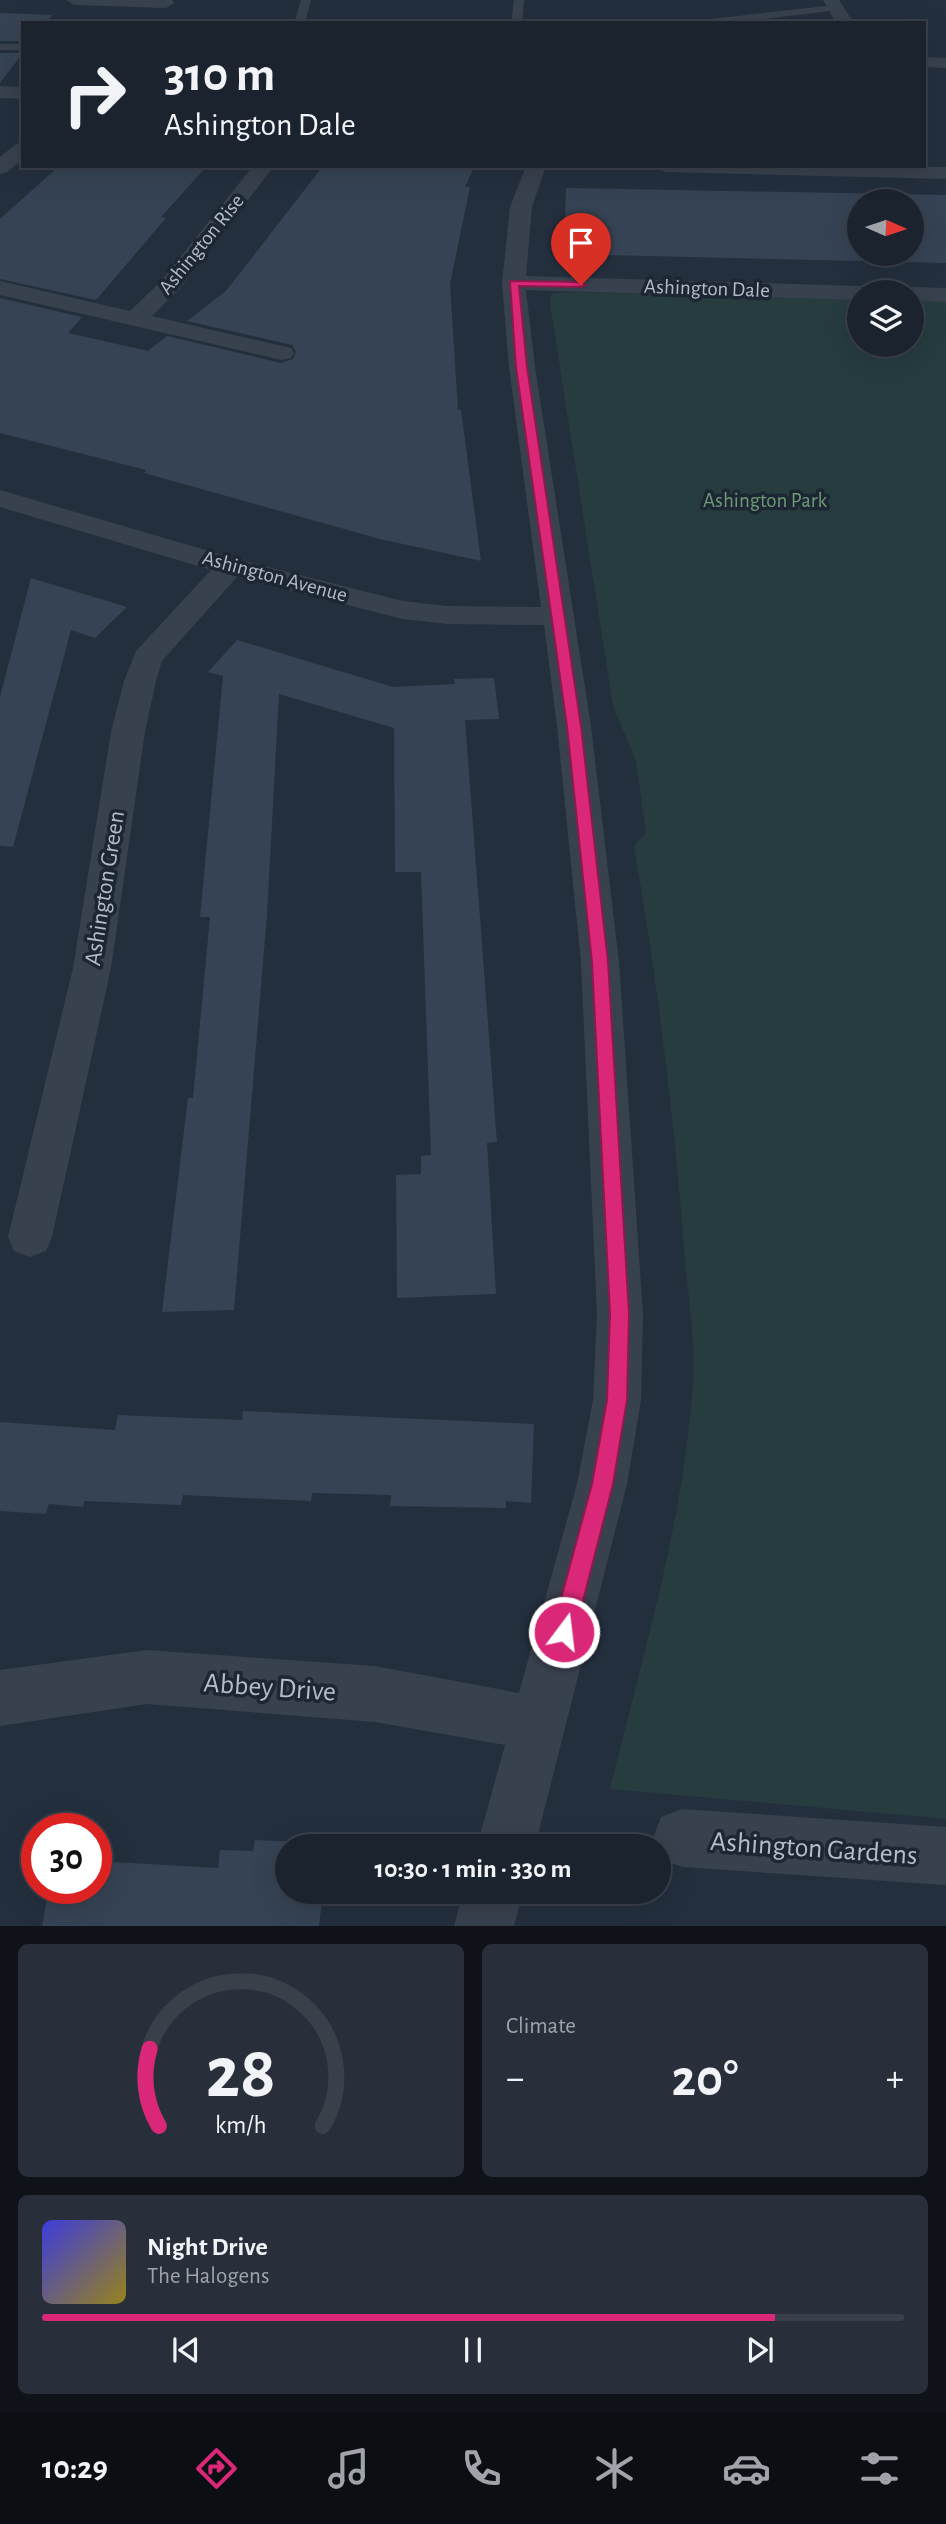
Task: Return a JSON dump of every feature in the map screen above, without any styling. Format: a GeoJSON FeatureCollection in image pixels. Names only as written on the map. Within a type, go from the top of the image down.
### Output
{"type":"FeatureCollection","features":[{"type":"Feature","properties":{"kind":"street"},"geometry":{"type":"LineString","coordinates":[[74,0],[167,1]]}},
{"type":"Feature","properties":{"kind":"street"},"geometry":{"type":"LineString","coordinates":[[153,21],[167,1]]}},
{"type":"Feature","properties":{"kind":"street"},"geometry":{"type":"LineString","coordinates":[[926,62],[946,63]]}},
{"type":"Feature","properties":{"kind":"street"},"geometry":{"type":"LineString","coordinates":[[0,92],[21,93]]}},
{"type":"Feature","properties":{"kind":"street"},"geometry":{"type":"LineString","coordinates":[[0,168],[21,150]]}},
{"type":"Feature","properties":{"kind":"street","name":"Ashington Rise"},"geometry":{"type":"LineString","coordinates":[[135,319],[171,284],[262,168]]}},
{"type":"Feature","properties":{"kind":"street"},"geometry":{"type":"LineString","coordinates":[[509,1834],[602,1484],[617,1400],[620,1314],[600,962],[574,726],[522,367],[514,283],[521,207],[535,168]]}},
{"type":"Feature","properties":{"kind":"street"},"geometry":{"type":"LineString","coordinates":[[746,168],[946,173]]}},
{"type":"Feature","properties":{"kind":"street","name":"Ashington Dale"},"geometry":{"type":"LineString","coordinates":[[514,283],[847,293]]}},
{"type":"Feature","properties":{"kind":"street","name":"Ashington Rise"},"geometry":{"type":"LineString","coordinates":[[0,288],[282,353]]}},
{"type":"Feature","properties":{"kind":"street"},"geometry":{"type":"LineString","coordinates":[[924,294],[946,295]]}},
{"type":"Feature","properties":{"kind":"street","name":"Ashington Avenue"},"geometry":{"type":"LineString","coordinates":[[0,498],[230,566],[403,610],[447,615],[556,615]]}},
{"type":"Feature","properties":{"kind":"street","name":"Ashington Green"},"geometry":{"type":"LineString","coordinates":[[30,1237],[92,968],[128,732],[139,681],[147,659],[230,566]]}},
{"type":"Feature","properties":{"kind":"street","name":"Abbey Drive"},"geometry":{"type":"LineString","coordinates":[[0,1698],[147,1677],[376,1694],[539,1724]]}},
{"type":"Feature","properties":{"kind":"street","name":"Ashington Gardens"},"geometry":{"type":"LineString","coordinates":[[682,1838],[946,1856]]}},
{"type":"Feature","properties":{"kind":"street"},"geometry":{"type":"LineString","coordinates":[[484,1926],[490,1904]]}},
{"type":"Feature","properties":{"kind":"lane"},"geometry":{"type":"LineString","coordinates":[[300,21],[306,0]]}},
{"type":"Feature","properties":{"kind":"lane"},"geometry":{"type":"LineString","coordinates":[[516,21],[519,0]]}},
{"type":"Feature","properties":{"kind":"lane"},"geometry":{"type":"LineString","coordinates":[[719,21],[836,9]]}},
{"type":"Feature","properties":{"kind":"lane"},"geometry":{"type":"LineString","coordinates":[[1,47],[15,30]]}},
{"type":"Feature","properties":{"kind":"lane"},"geometry":{"type":"LineString","coordinates":[[1,47],[21,47]]}},
{"type":"Feature","properties":{"kind":"green space","name":"Ashington Park"},"geometry":{"type":"Polygon","coordinates":[[[566,292],[847,299],[847,357],[924,357],[924,301],[946,302],[946,1819],[610,1789],[660,1587],[681,1485],[693,1381],[693,1349],[670,1097],[634,846],[646,833],[636,761],[613,706],[550,304],[551,294],[566,292]]]}},
{"type":"Feature","properties":{"kind":"building"},"geometry":{"type":"Polygon","coordinates":[[[0,13],[52,15],[48,21],[21,21],[21,41],[0,41],[0,13]]]}},
{"type":"Feature","properties":{"kind":"building"},"geometry":{"type":"Polygon","coordinates":[[[0,53],[21,53],[21,56],[0,83],[0,53]]]}},
{"type":"Feature","properties":{"kind":"building"},"geometry":{"type":"Polygon","coordinates":[[[57,168],[205,168],[161,217],[166,218],[96,300],[0,279],[0,219],[57,168]]]}},
{"type":"Feature","properties":{"kind":"building"},"geometry":{"type":"Polygon","coordinates":[[[321,168],[474,168],[465,187],[470,187],[450,284],[458,410],[461,410],[481,561],[380,539],[144,473],[146,470],[0,433],[0,298],[82,317],[68,333],[148,351],[167,336],[281,363],[293,359],[296,352],[292,345],[187,321],[226,291],[321,168]]]}},
{"type":"Feature","properties":{"kind":"building"},"geometry":{"type":"Polygon","coordinates":[[[566,188],[847,193],[847,261],[564,254],[566,188]]]}},
{"type":"Feature","properties":{"kind":"building"},"geometry":{"type":"Polygon","coordinates":[[[924,195],[946,195],[946,263],[924,262],[924,195]]]}},
{"type":"Feature","properties":{"kind":"building"},"geometry":{"type":"Polygon","coordinates":[[[31,578],[127,607],[95,638],[71,630],[13,847],[0,846],[0,697],[31,578]]]}},
{"type":"Feature","properties":{"kind":"building"},"geometry":{"type":"Polygon","coordinates":[[[237,640],[393,687],[455,684],[454,679],[494,678],[499,719],[465,720],[497,1142],[487,1143],[496,1294],[397,1298],[396,1175],[421,1174],[421,1156],[431,1155],[421,872],[395,872],[394,728],[279,694],[267,915],[234,1310],[162,1312],[188,1098],[193,1098],[210,917],[200,917],[223,676],[208,672],[237,640]]]}},
{"type":"Feature","properties":{"kind":"building"},"geometry":{"type":"Polygon","coordinates":[[[243,1411],[534,1424],[531,1503],[506,1501],[506,1508],[390,1506],[391,1495],[312,1493],[311,1501],[183,1495],[181,1505],[84,1501],[83,1507],[49,1504],[46,1514],[0,1511],[0,1422],[115,1430],[118,1415],[242,1420],[243,1411]]]}},
{"type":"Feature","properties":{"kind":"building"},"geometry":{"type":"Polygon","coordinates":[[[255,1840],[275,1841],[275,1904],[322,1904],[319,1926],[42,1926],[46,1904],[112,1904],[112,1862],[218,1868],[220,1850],[253,1851],[255,1840]]]}},
{"type":"Feature","properties":{"kind":"route"},"geometry":{"type":"LineString","coordinates":[[564,1632],[602,1484],[617,1400],[620,1314],[600,962],[574,726],[522,367],[514,283],[581,285]]}}]}
